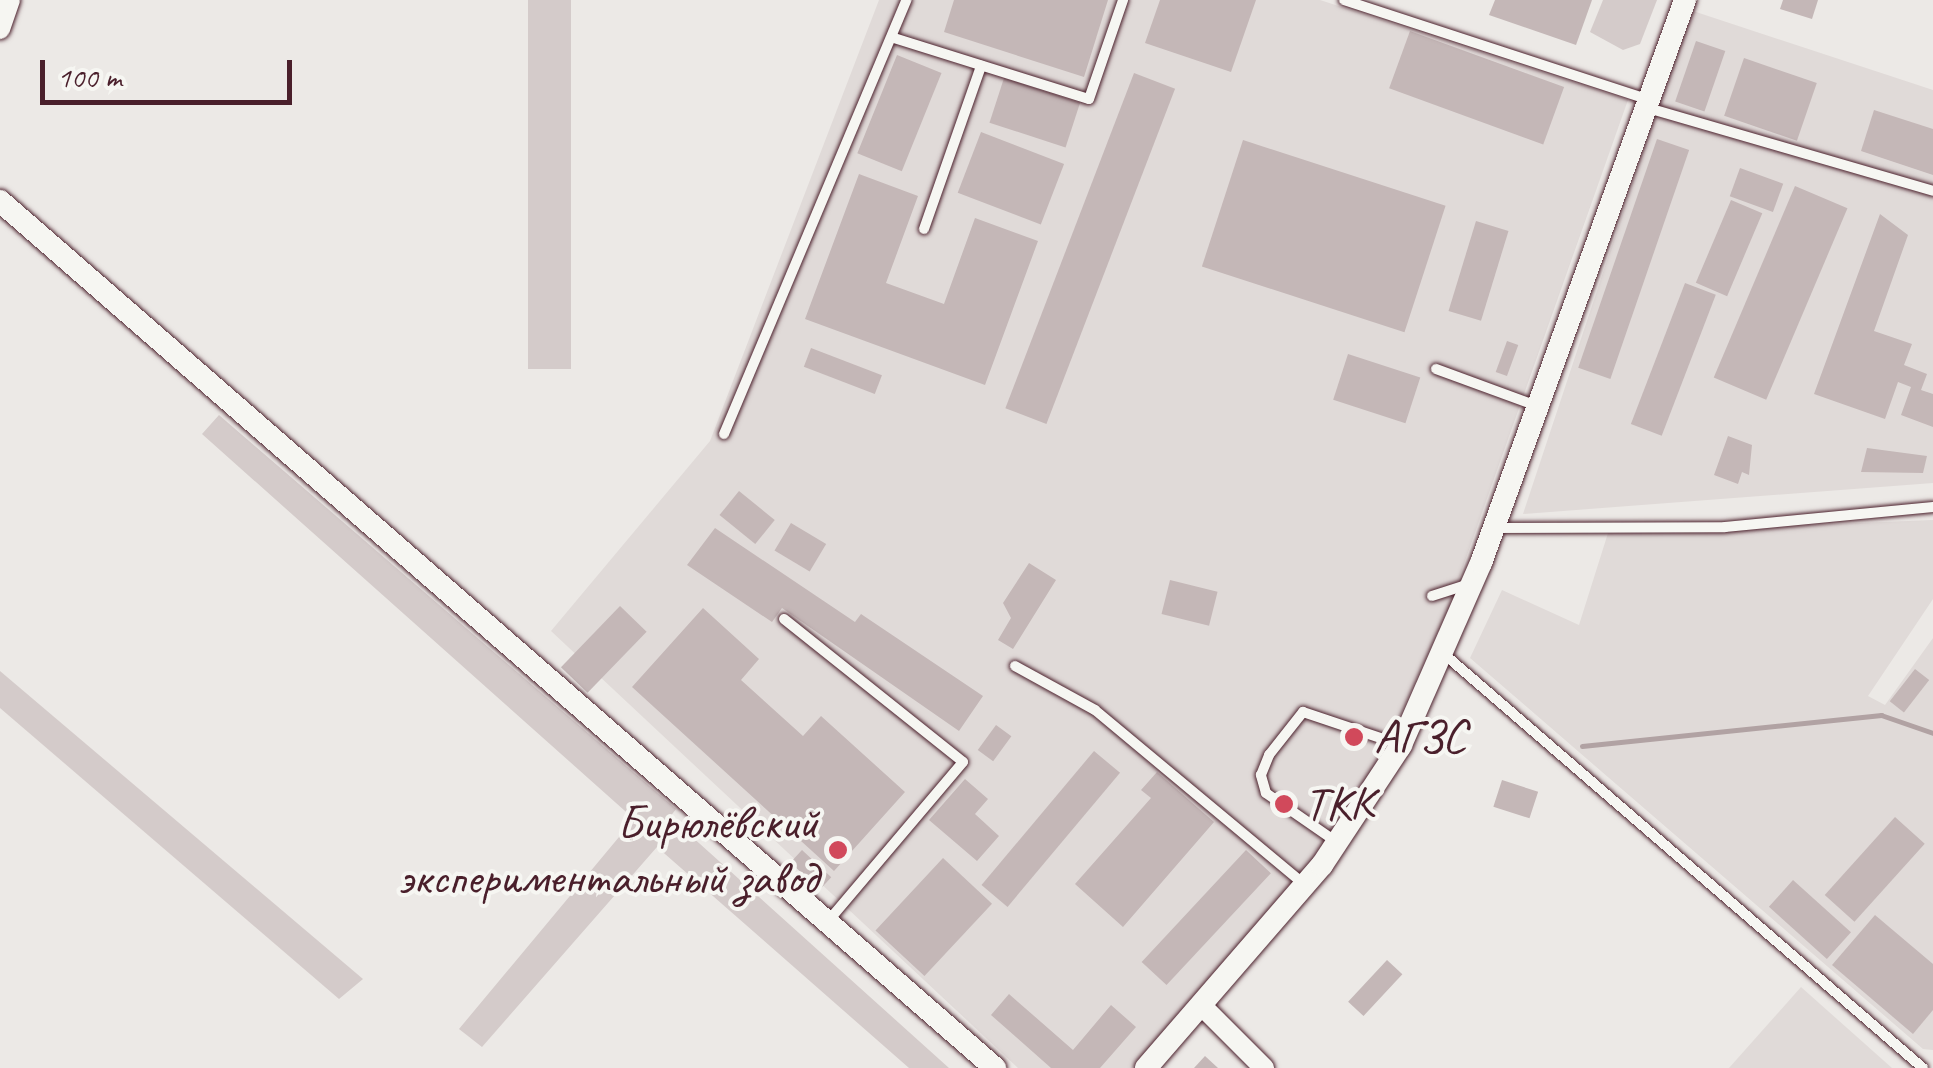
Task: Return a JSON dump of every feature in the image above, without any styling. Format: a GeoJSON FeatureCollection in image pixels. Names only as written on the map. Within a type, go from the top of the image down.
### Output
{"type":"FeatureCollection","features":[{"type":"Feature","properties":{"kind":"street"},"geometry":{"type":"LineString","coordinates":[[0,29],[10,0]]}},
{"type":"Feature","properties":{"kind":"street"},"geometry":{"type":"LineString","coordinates":[[1156,1064],[1339,844],[1401,744],[1494,528],[1684,0]]}},
{"type":"Feature","properties":{"kind":"street"},"geometry":{"type":"LineString","coordinates":[[0,201],[995,1068]]}},
{"type":"Feature","properties":{"kind":"street"},"geometry":{"type":"LineString","coordinates":[[1202,1006],[1264,1068]]}},
{"type":"Feature","properties":{"kind":"lane"},"geometry":{"type":"LineString","coordinates":[[724,434],[894,38],[906,0]]}},
{"type":"Feature","properties":{"kind":"lane"},"geometry":{"type":"LineString","coordinates":[[894,38],[1088,100],[1122,0]]}},
{"type":"Feature","properties":{"kind":"lane"},"geometry":{"type":"LineString","coordinates":[[1344,0],[1649,104],[1933,191]]}},
{"type":"Feature","properties":{"kind":"lane"},"geometry":{"type":"LineString","coordinates":[[924,229],[981,66]]}},
{"type":"Feature","properties":{"kind":"lane"},"geometry":{"type":"LineString","coordinates":[[1436,369],[1538,406]]}},
{"type":"Feature","properties":{"kind":"lane"},"geometry":{"type":"LineString","coordinates":[[1494,528],[1725,527],[1933,507]]}},
{"type":"Feature","properties":{"kind":"lane"},"geometry":{"type":"LineString","coordinates":[[1432,596],[1472,583]]}},
{"type":"Feature","properties":{"kind":"lane"},"geometry":{"type":"LineString","coordinates":[[784,619],[963,762],[828,922]]}},
{"type":"Feature","properties":{"kind":"lane"},"geometry":{"type":"LineString","coordinates":[[1443,653],[1924,1068]]}},
{"type":"Feature","properties":{"kind":"lane"},"geometry":{"type":"LineString","coordinates":[[1015,666],[1096,710],[1305,885]]}},
{"type":"Feature","properties":{"kind":"lane"},"geometry":{"type":"LineString","coordinates":[[1339,844],[1266,792],[1261,776],[1269,755],[1302,712],[1401,744]]}},
{"type":"Feature","properties":{"kind":"shaded area"},"geometry":{"type":"Polygon","coordinates":[[[528,0],[571,0],[571,369],[528,369],[528,0]]]}},
{"type":"Feature","properties":{"kind":"shaded area"},"geometry":{"type":"Polygon","coordinates":[[[879,0],[1320,0],[1628,100],[1448,609],[1359,807],[1132,1068],[1018,1068],[551,631],[710,441],[879,0]]]}},
{"type":"Feature","properties":{"kind":"shaded area"},"geometry":{"type":"Polygon","coordinates":[[[1603,0],[1657,0],[1640,44],[1623,50],[1590,32],[1603,0]]]}},
{"type":"Feature","properties":{"kind":"shaded area"},"geometry":{"type":"Polygon","coordinates":[[[1690,10],[1933,90],[1933,483],[1523,514],[1690,10]]]}},
{"type":"Feature","properties":{"kind":"shaded area"},"geometry":{"type":"Polygon","coordinates":[[[219,415],[676,809],[670,817],[949,1068],[909,1068],[657,847],[482,1047],[459,1029],[634,819],[202,434],[219,415]]]}},
{"type":"Feature","properties":{"kind":"shaded area"},"geometry":{"type":"Polygon","coordinates":[[[1933,520],[1933,599],[1868,696],[1885,705],[1933,638],[1933,1050],[1923,1049],[1470,658],[1502,590],[1579,625],[1608,533],[1933,520]]]}},
{"type":"Feature","properties":{"kind":"shaded area"},"geometry":{"type":"Polygon","coordinates":[[[0,671],[363,979],[339,999],[0,708],[0,671]]]}},
{"type":"Feature","properties":{"kind":"shaded area"},"geometry":{"type":"Polygon","coordinates":[[[1801,987],[1892,1068],[1729,1068],[1801,987]]]}},
{"type":"Feature","properties":{"kind":"building"},"geometry":{"type":"Polygon","coordinates":[[[954,0],[1108,0],[1084,77],[944,32],[954,0]]]}},
{"type":"Feature","properties":{"kind":"building"},"geometry":{"type":"Polygon","coordinates":[[[1160,0],[1256,0],[1231,72],[1145,43],[1160,0]]]}},
{"type":"Feature","properties":{"kind":"building"},"geometry":{"type":"Polygon","coordinates":[[[1495,0],[1592,0],[1576,45],[1489,15],[1495,0]]]}},
{"type":"Feature","properties":{"kind":"building"},"geometry":{"type":"Polygon","coordinates":[[[1783,0],[1818,0],[1812,19],[1780,9],[1783,0]]]}},
{"type":"Feature","properties":{"kind":"building"},"geometry":{"type":"Polygon","coordinates":[[[1410,31],[1564,87],[1543,144],[1389,88],[1410,31]]]}},
{"type":"Feature","properties":{"kind":"building"},"geometry":{"type":"Polygon","coordinates":[[[1696,41],[1725,51],[1704,112],[1675,102],[1696,41]]]}},
{"type":"Feature","properties":{"kind":"building"},"geometry":{"type":"Polygon","coordinates":[[[897,55],[942,73],[902,171],[857,153],[897,55]]]}},
{"type":"Feature","properties":{"kind":"building"},"geometry":{"type":"Polygon","coordinates":[[[1744,58],[1817,83],[1797,141],[1724,116],[1744,58]]]}},
{"type":"Feature","properties":{"kind":"building"},"geometry":{"type":"Polygon","coordinates":[[[1134,73],[1175,89],[1046,424],[1005,408],[1134,73]]]}},
{"type":"Feature","properties":{"kind":"building"},"geometry":{"type":"Polygon","coordinates":[[[1004,78],[1080,103],[1066,147],[989,123],[1004,78]]]}},
{"type":"Feature","properties":{"kind":"building"},"geometry":{"type":"Polygon","coordinates":[[[1874,110],[1933,129],[1933,175],[1861,151],[1874,110]]]}},
{"type":"Feature","properties":{"kind":"building"},"geometry":{"type":"Polygon","coordinates":[[[981,132],[1064,164],[1041,225],[958,193],[981,132]]]}},
{"type":"Feature","properties":{"kind":"building"},"geometry":{"type":"Polygon","coordinates":[[[1657,139],[1689,150],[1610,379],[1578,368],[1657,139]]]}},
{"type":"Feature","properties":{"kind":"building"},"geometry":{"type":"Polygon","coordinates":[[[1243,140],[1446,206],[1404,332],[1202,266],[1243,140]]]}},
{"type":"Feature","properties":{"kind":"building"},"geometry":{"type":"Polygon","coordinates":[[[1740,168],[1783,184],[1773,212],[1730,196],[1740,168]]]}},
{"type":"Feature","properties":{"kind":"building"},"geometry":{"type":"Polygon","coordinates":[[[859,174],[918,196],[886,283],[944,304],[975,218],[1038,241],[985,385],[805,319],[859,174]]]}},
{"type":"Feature","properties":{"kind":"building"},"geometry":{"type":"Polygon","coordinates":[[[1795,186],[1847,208],[1766,400],[1714,377],[1795,186]]]}},
{"type":"Feature","properties":{"kind":"building"},"geometry":{"type":"Polygon","coordinates":[[[1731,200],[1762,213],[1727,296],[1696,283],[1731,200]]]}},
{"type":"Feature","properties":{"kind":"building"},"geometry":{"type":"Polygon","coordinates":[[[1880,214],[1908,235],[1874,331],[1912,344],[1904,365],[1927,374],[1921,390],[1933,394],[1933,427],[1901,415],[1911,387],[1898,382],[1885,419],[1814,394],[1880,214]]]}},
{"type":"Feature","properties":{"kind":"building"},"geometry":{"type":"Polygon","coordinates":[[[1476,221],[1509,231],[1481,321],[1449,311],[1476,221]]]}},
{"type":"Feature","properties":{"kind":"building"},"geometry":{"type":"Polygon","coordinates":[[[1685,283],[1716,295],[1662,436],[1631,424],[1685,283]]]}},
{"type":"Feature","properties":{"kind":"building"},"geometry":{"type":"Polygon","coordinates":[[[1507,341],[1518,345],[1507,376],[1496,372],[1507,341]]]}},
{"type":"Feature","properties":{"kind":"building"},"geometry":{"type":"Polygon","coordinates":[[[811,348],[882,375],[875,394],[804,367],[811,348]]]}},
{"type":"Feature","properties":{"kind":"building"},"geometry":{"type":"Polygon","coordinates":[[[1348,354],[1420,377],[1405,423],[1333,400],[1348,354]]]}},
{"type":"Feature","properties":{"kind":"building"},"geometry":{"type":"Polygon","coordinates":[[[1728,436],[1752,445],[1749,475],[1742,472],[1738,484],[1714,475],[1728,436]]]}},
{"type":"Feature","properties":{"kind":"building"},"geometry":{"type":"Polygon","coordinates":[[[1867,448],[1927,456],[1923,473],[1861,472],[1867,448]]]}},
{"type":"Feature","properties":{"kind":"building"},"geometry":{"type":"Polygon","coordinates":[[[739,491],[775,520],[755,544],[719,515],[739,491]]]}},
{"type":"Feature","properties":{"kind":"building"},"geometry":{"type":"Polygon","coordinates":[[[791,523],[826,544],[810,572],[775,550],[791,523]]]}},
{"type":"Feature","properties":{"kind":"building"},"geometry":{"type":"Polygon","coordinates":[[[715,528],[855,622],[861,614],[983,696],[959,731],[782,608],[772,622],[687,565],[715,528]]]}},
{"type":"Feature","properties":{"kind":"building"},"geometry":{"type":"Polygon","coordinates":[[[1029,563],[1056,580],[1013,649],[998,640],[1011,618],[1003,603],[1029,563]]]}},
{"type":"Feature","properties":{"kind":"building"},"geometry":{"type":"Polygon","coordinates":[[[1170,580],[1218,592],[1209,626],[1162,614],[1170,580]]]}},
{"type":"Feature","properties":{"kind":"building"},"geometry":{"type":"Polygon","coordinates":[[[620,606],[647,632],[588,693],[561,667],[620,606]]]}},
{"type":"Feature","properties":{"kind":"building"},"geometry":{"type":"Polygon","coordinates":[[[703,608],[759,659],[741,680],[803,736],[821,716],[905,792],[834,871],[632,687],[703,608]]]}},
{"type":"Feature","properties":{"kind":"building"},"geometry":{"type":"Polygon","coordinates":[[[1915,669],[1929,680],[1904,712],[1890,701],[1915,669]]]}},
{"type":"Feature","properties":{"kind":"building"},"geometry":{"type":"Polygon","coordinates":[[[996,725],[1011,736],[993,761],[978,750],[996,725]]]}},
{"type":"Feature","properties":{"kind":"building"},"geometry":{"type":"Polygon","coordinates":[[[1094,751],[1120,773],[1008,907],[982,885],[1094,751]]]}},
{"type":"Feature","properties":{"kind":"building"},"geometry":{"type":"Polygon","coordinates":[[[1157,772],[1214,822],[1123,927],[1075,884],[1151,798],[1141,790],[1157,772]]]}},
{"type":"Feature","properties":{"kind":"building"},"geometry":{"type":"Polygon","coordinates":[[[965,779],[988,799],[975,814],[999,836],[977,861],[929,820],[965,779]]]}},
{"type":"Feature","properties":{"kind":"building"},"geometry":{"type":"Polygon","coordinates":[[[1502,780],[1538,792],[1529,818],[1493,807],[1502,780]]]}},
{"type":"Feature","properties":{"kind":"building"},"geometry":{"type":"Polygon","coordinates":[[[1895,817],[1925,844],[1854,922],[1825,895],[1895,817]]]}},
{"type":"Feature","properties":{"kind":"building"},"geometry":{"type":"Polygon","coordinates":[[[802,850],[831,877],[820,890],[790,862],[802,850]]]}},
{"type":"Feature","properties":{"kind":"building"},"geometry":{"type":"Polygon","coordinates":[[[1246,850],[1271,873],[1167,985],[1142,962],[1246,850]]]}},
{"type":"Feature","properties":{"kind":"building"},"geometry":{"type":"Polygon","coordinates":[[[943,858],[992,904],[924,976],[875,930],[943,858]]]}},
{"type":"Feature","properties":{"kind":"building"},"geometry":{"type":"Polygon","coordinates":[[[1793,880],[1851,932],[1827,959],[1769,907],[1793,880]]]}},
{"type":"Feature","properties":{"kind":"building"},"geometry":{"type":"Polygon","coordinates":[[[1875,915],[1933,964],[1933,1010],[1913,1034],[1832,965],[1875,915]]]}},
{"type":"Feature","properties":{"kind":"building"},"geometry":{"type":"Polygon","coordinates":[[[1387,960],[1402,974],[1363,1016],[1348,1002],[1387,960]]]}},
{"type":"Feature","properties":{"kind":"building"},"geometry":{"type":"Polygon","coordinates":[[[1009,994],[1073,1050],[1111,1005],[1136,1027],[1100,1068],[1051,1068],[991,1015],[1009,994]]]}},
{"type":"Feature","properties":{"kind":"building"},"geometry":{"type":"Polygon","coordinates":[[[1205,1056],[1218,1068],[1194,1068],[1205,1056]]]}},
{"type":"Feature","properties":{"kind":"waterway"},"geometry":{"type":"LineString","coordinates":[[1582,746],[1881,715],[1933,733]]}},
{"type":"Feature","properties":{"kind":"place","name":"АГЗС"},"geometry":{"type":"Point","coordinates":[1354,737]}},
{"type":"Feature","properties":{"kind":"place","name":"ТКК"},"geometry":{"type":"Point","coordinates":[1284,804]}},
{"type":"Feature","properties":{"kind":"place","name":"Бирюлёвский экспериментальный завод"},"geometry":{"type":"Point","coordinates":[838,850]}}]}
